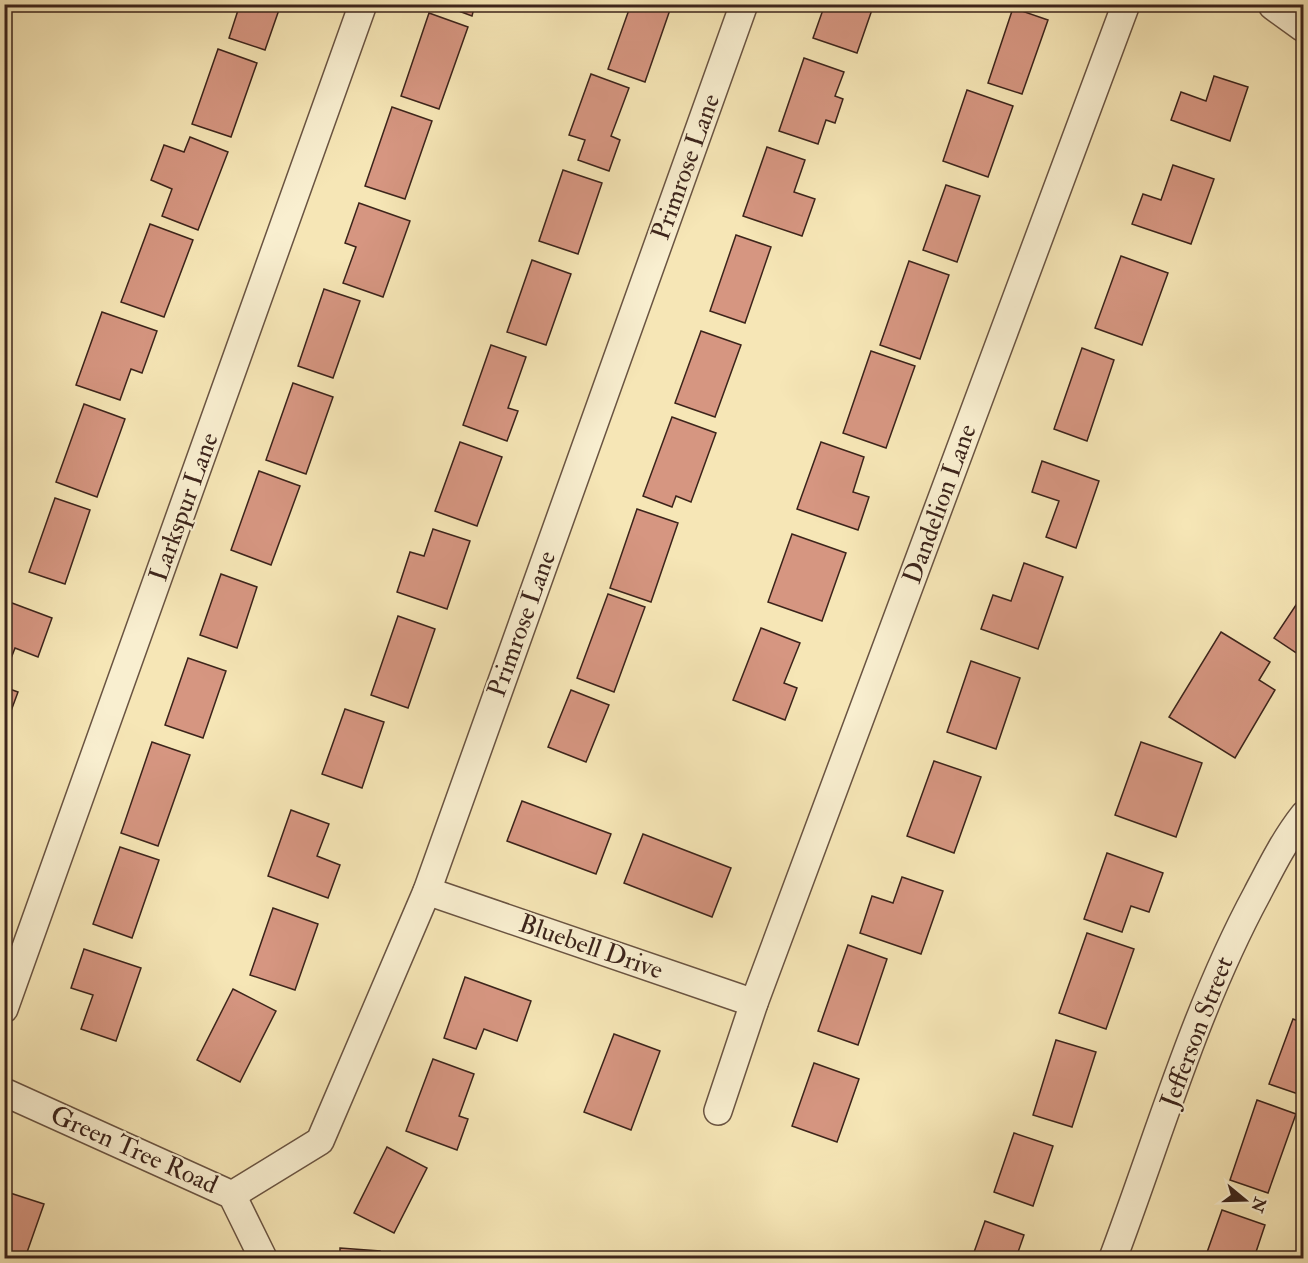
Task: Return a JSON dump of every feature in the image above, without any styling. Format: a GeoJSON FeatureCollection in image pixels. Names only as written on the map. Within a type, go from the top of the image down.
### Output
{"type":"FeatureCollection","features":[{"type":"Feature","properties":{"kind":"street","name":"Larkspur Lane"},"geometry":{"type":"LineString","coordinates":[[4,1009],[363,4]]}},
{"type":"Feature","properties":{"kind":"street","name":"Primrose Lane"},"geometry":{"type":"LineString","coordinates":[[232,1195],[320,1140],[427,891],[744,4]]}},
{"type":"Feature","properties":{"kind":"street","name":"Dandelion Lane"},"geometry":{"type":"LineString","coordinates":[[717,1111],[754,1003],[1126,4]]}},
{"type":"Feature","properties":{"kind":"street"},"geometry":{"type":"LineString","coordinates":[[1275,4],[1304,25]]}},
{"type":"Feature","properties":{"kind":"street","name":"Jefferson Street"},"geometry":{"type":"LineString","coordinates":[[1113,1258],[1208,998],[1240,925],[1289,834],[1304,815]]}},
{"type":"Feature","properties":{"kind":"street","name":"Bluebell Drive"},"geometry":{"type":"LineString","coordinates":[[427,891],[754,1003]]}},
{"type":"Feature","properties":{"kind":"street","name":"Green Tree Road"},"geometry":{"type":"LineString","coordinates":[[4,1092],[232,1195],[263,1258]]}},
{"type":"Feature","properties":{"kind":"building"},"geometry":{"type":"Polygon","coordinates":[[[240,4],[281,4],[265,50],[229,38],[240,4]]]}},
{"type":"Feature","properties":{"kind":"building"},"geometry":{"type":"Polygon","coordinates":[[[440,4],[475,4],[472,16],[440,4]]]}},
{"type":"Feature","properties":{"kind":"building"},"geometry":{"type":"Polygon","coordinates":[[[631,4],[672,4],[645,82],[608,69],[631,4]]]}},
{"type":"Feature","properties":{"kind":"building"},"geometry":{"type":"Polygon","coordinates":[[[825,4],[874,4],[857,53],[813,38],[825,4]]]}},
{"type":"Feature","properties":{"kind":"building"},"geometry":{"type":"Polygon","coordinates":[[[1013,8],[1048,20],[1022,94],[988,83],[1013,8]]]}},
{"type":"Feature","properties":{"kind":"building"},"geometry":{"type":"Polygon","coordinates":[[[429,13],[468,27],[439,109],[401,96],[429,13]]]}},
{"type":"Feature","properties":{"kind":"building"},"geometry":{"type":"Polygon","coordinates":[[[218,49],[257,63],[231,137],[192,124],[218,49]]]}},
{"type":"Feature","properties":{"kind":"building"},"geometry":{"type":"Polygon","coordinates":[[[804,58],[844,72],[835,96],[843,99],[835,123],[826,120],[818,144],[779,131],[804,58]]]}},
{"type":"Feature","properties":{"kind":"building"},"geometry":{"type":"Polygon","coordinates":[[[591,74],[629,88],[611,136],[620,140],[609,171],[578,160],[585,140],[569,135],[591,74]]]}},
{"type":"Feature","properties":{"kind":"building"},"geometry":{"type":"Polygon","coordinates":[[[1214,76],[1248,87],[1230,141],[1171,120],[1181,92],[1206,101],[1214,76]]]}},
{"type":"Feature","properties":{"kind":"building"},"geometry":{"type":"Polygon","coordinates":[[[967,90],[1013,106],[988,177],[943,161],[967,90]]]}},
{"type":"Feature","properties":{"kind":"building"},"geometry":{"type":"Polygon","coordinates":[[[392,107],[432,121],[405,199],[365,186],[392,107]]]}},
{"type":"Feature","properties":{"kind":"building"},"geometry":{"type":"Polygon","coordinates":[[[190,137],[228,152],[198,230],[162,216],[172,189],[151,180],[164,145],[184,152],[190,137]]]}},
{"type":"Feature","properties":{"kind":"building"},"geometry":{"type":"Polygon","coordinates":[[[767,147],[805,160],[794,192],[815,199],[802,236],[743,216],[767,147]]]}},
{"type":"Feature","properties":{"kind":"building"},"geometry":{"type":"Polygon","coordinates":[[[1173,165],[1214,179],[1191,244],[1132,224],[1143,194],[1161,200],[1173,165]]]}},
{"type":"Feature","properties":{"kind":"building"},"geometry":{"type":"Polygon","coordinates":[[[563,170],[602,183],[578,254],[539,241],[563,170]]]}},
{"type":"Feature","properties":{"kind":"building"},"geometry":{"type":"Polygon","coordinates":[[[946,185],[980,196],[957,262],[923,250],[946,185]]]}},
{"type":"Feature","properties":{"kind":"building"},"geometry":{"type":"Polygon","coordinates":[[[359,203],[410,221],[383,297],[343,283],[356,247],[345,243],[359,203]]]}},
{"type":"Feature","properties":{"kind":"building"},"geometry":{"type":"Polygon","coordinates":[[[150,224],[193,240],[164,317],[121,302],[150,224]]]}},
{"type":"Feature","properties":{"kind":"building"},"geometry":{"type":"Polygon","coordinates":[[[736,235],[771,247],[745,323],[710,311],[736,235]]]}},
{"type":"Feature","properties":{"kind":"building"},"geometry":{"type":"Polygon","coordinates":[[[1121,256],[1168,273],[1142,345],[1095,328],[1121,256]]]}},
{"type":"Feature","properties":{"kind":"building"},"geometry":{"type":"Polygon","coordinates":[[[532,260],[571,274],[546,345],[507,332],[532,260]]]}},
{"type":"Feature","properties":{"kind":"building"},"geometry":{"type":"Polygon","coordinates":[[[909,261],[949,275],[920,359],[880,345],[909,261]]]}},
{"type":"Feature","properties":{"kind":"building"},"geometry":{"type":"Polygon","coordinates":[[[324,289],[360,301],[333,378],[298,366],[324,289]]]}},
{"type":"Feature","properties":{"kind":"building"},"geometry":{"type":"Polygon","coordinates":[[[102,312],[157,331],[142,373],[131,369],[120,400],[76,385],[102,312]]]}},
{"type":"Feature","properties":{"kind":"building"},"geometry":{"type":"Polygon","coordinates":[[[701,331],[741,345],[715,417],[675,403],[701,331]]]}},
{"type":"Feature","properties":{"kind":"building"},"geometry":{"type":"Polygon","coordinates":[[[491,345],[526,357],[508,408],[518,411],[507,441],[463,425],[491,345]]]}},
{"type":"Feature","properties":{"kind":"building"},"geometry":{"type":"Polygon","coordinates":[[[1082,348],[1114,360],[1087,441],[1054,429],[1082,348]]]}},
{"type":"Feature","properties":{"kind":"building"},"geometry":{"type":"Polygon","coordinates":[[[871,351],[915,366],[886,448],[843,433],[871,351]]]}},
{"type":"Feature","properties":{"kind":"building"},"geometry":{"type":"Polygon","coordinates":[[[293,383],[333,397],[306,474],[266,460],[293,383]]]}},
{"type":"Feature","properties":{"kind":"building"},"geometry":{"type":"Polygon","coordinates":[[[84,404],[125,419],[97,497],[56,482],[84,404]]]}},
{"type":"Feature","properties":{"kind":"building"},"geometry":{"type":"Polygon","coordinates":[[[672,417],[716,433],[691,502],[676,496],[672,507],[643,496],[672,417]]]}},
{"type":"Feature","properties":{"kind":"building"},"geometry":{"type":"Polygon","coordinates":[[[460,442],[502,457],[477,526],[435,511],[460,442]]]}},
{"type":"Feature","properties":{"kind":"building"},"geometry":{"type":"Polygon","coordinates":[[[821,442],[864,457],[853,492],[869,497],[858,530],[797,509],[821,442]]]}},
{"type":"Feature","properties":{"kind":"building"},"geometry":{"type":"Polygon","coordinates":[[[1042,461],[1099,481],[1076,548],[1046,537],[1059,501],[1032,492],[1042,461]]]}},
{"type":"Feature","properties":{"kind":"building"},"geometry":{"type":"Polygon","coordinates":[[[259,471],[300,486],[271,565],[231,550],[259,471]]]}},
{"type":"Feature","properties":{"kind":"building"},"geometry":{"type":"Polygon","coordinates":[[[55,498],[90,510],[65,584],[29,572],[55,498]]]}},
{"type":"Feature","properties":{"kind":"building"},"geometry":{"type":"Polygon","coordinates":[[[637,509],[678,523],[651,602],[610,588],[637,509]]]}},
{"type":"Feature","properties":{"kind":"building"},"geometry":{"type":"Polygon","coordinates":[[[433,529],[470,541],[447,609],[397,592],[410,552],[424,556],[433,529]]]}},
{"type":"Feature","properties":{"kind":"building"},"geometry":{"type":"Polygon","coordinates":[[[792,534],[846,553],[822,621],[768,602],[792,534]]]}},
{"type":"Feature","properties":{"kind":"building"},"geometry":{"type":"Polygon","coordinates":[[[1024,563],[1063,577],[1038,649],[981,629],[993,595],[1011,601],[1024,563]]]}},
{"type":"Feature","properties":{"kind":"building"},"geometry":{"type":"Polygon","coordinates":[[[221,574],[257,587],[237,648],[200,635],[221,574]]]}},
{"type":"Feature","properties":{"kind":"building"},"geometry":{"type":"Polygon","coordinates":[[[1304,593],[1304,658],[1274,638],[1304,593]]]}},
{"type":"Feature","properties":{"kind":"building"},"geometry":{"type":"Polygon","coordinates":[[[608,594],[645,607],[614,692],[577,678],[608,594]]]}},
{"type":"Feature","properties":{"kind":"building"},"geometry":{"type":"Polygon","coordinates":[[[4,600],[52,618],[38,657],[15,648],[5,674],[4,600]]]}},
{"type":"Feature","properties":{"kind":"building"},"geometry":{"type":"Polygon","coordinates":[[[398,616],[435,629],[408,708],[371,695],[398,616]]]}},
{"type":"Feature","properties":{"kind":"building"},"geometry":{"type":"Polygon","coordinates":[[[761,628],[800,643],[784,683],[797,688],[785,720],[733,700],[761,628]]]}},
{"type":"Feature","properties":{"kind":"building"},"geometry":{"type":"Polygon","coordinates":[[[1221,632],[1270,662],[1259,680],[1275,690],[1235,758],[1169,717],[1221,632]]]}},
{"type":"Feature","properties":{"kind":"building"},"geometry":{"type":"Polygon","coordinates":[[[188,658],[226,671],[203,738],[165,725],[188,658]]]}},
{"type":"Feature","properties":{"kind":"building"},"geometry":{"type":"Polygon","coordinates":[[[971,661],[1020,678],[996,749],[947,732],[971,661]]]}},
{"type":"Feature","properties":{"kind":"building"},"geometry":{"type":"Polygon","coordinates":[[[4,687],[18,692],[4,730],[4,687]]]}},
{"type":"Feature","properties":{"kind":"building"},"geometry":{"type":"Polygon","coordinates":[[[571,690],[609,705],[586,762],[548,747],[571,690]]]}},
{"type":"Feature","properties":{"kind":"building"},"geometry":{"type":"Polygon","coordinates":[[[345,709],[384,722],[362,788],[322,774],[345,709]]]}},
{"type":"Feature","properties":{"kind":"building"},"geometry":{"type":"Polygon","coordinates":[[[152,742],[190,755],[158,846],[121,833],[152,742]]]}},
{"type":"Feature","properties":{"kind":"building"},"geometry":{"type":"Polygon","coordinates":[[[1141,742],[1202,763],[1176,837],[1115,815],[1141,742]]]}},
{"type":"Feature","properties":{"kind":"building"},"geometry":{"type":"Polygon","coordinates":[[[934,761],[981,777],[954,853],[907,836],[934,761]]]}},
{"type":"Feature","properties":{"kind":"building"},"geometry":{"type":"Polygon","coordinates":[[[522,801],[611,834],[596,874],[507,841],[522,801]]]}},
{"type":"Feature","properties":{"kind":"building"},"geometry":{"type":"Polygon","coordinates":[[[291,810],[329,824],[317,856],[340,865],[328,898],[268,876],[291,810]]]}},
{"type":"Feature","properties":{"kind":"building"},"geometry":{"type":"Polygon","coordinates":[[[643,834],[731,868],[712,917],[624,883],[643,834]]]}},
{"type":"Feature","properties":{"kind":"building"},"geometry":{"type":"Polygon","coordinates":[[[120,847],[159,860],[132,938],[93,924],[120,847]]]}},
{"type":"Feature","properties":{"kind":"building"},"geometry":{"type":"Polygon","coordinates":[[[1107,853],[1163,873],[1149,912],[1131,906],[1122,932],[1084,919],[1107,853]]]}},
{"type":"Feature","properties":{"kind":"building"},"geometry":{"type":"Polygon","coordinates":[[[902,877],[943,891],[921,954],[860,933],[872,896],[893,903],[902,877]]]}},
{"type":"Feature","properties":{"kind":"building"},"geometry":{"type":"Polygon","coordinates":[[[273,908],[318,924],[295,990],[250,975],[273,908]]]}},
{"type":"Feature","properties":{"kind":"building"},"geometry":{"type":"Polygon","coordinates":[[[1087,933],[1134,949],[1106,1029],[1059,1013],[1087,933]]]}},
{"type":"Feature","properties":{"kind":"building"},"geometry":{"type":"Polygon","coordinates":[[[848,945],[887,959],[858,1045],[818,1031],[848,945]]]}},
{"type":"Feature","properties":{"kind":"building"},"geometry":{"type":"Polygon","coordinates":[[[84,949],[141,968],[116,1041],[81,1029],[93,995],[71,988],[84,949]]]}},
{"type":"Feature","properties":{"kind":"building"},"geometry":{"type":"Polygon","coordinates":[[[465,977],[531,1001],[517,1041],[484,1029],[476,1049],[444,1038],[465,977]]]}},
{"type":"Feature","properties":{"kind":"building"},"geometry":{"type":"Polygon","coordinates":[[[233,989],[276,1011],[240,1082],[197,1060],[233,989]]]}},
{"type":"Feature","properties":{"kind":"building"},"geometry":{"type":"Polygon","coordinates":[[[1293,1019],[1304,1023],[1304,1096],[1269,1084],[1293,1019]]]}},
{"type":"Feature","properties":{"kind":"building"},"geometry":{"type":"Polygon","coordinates":[[[614,1034],[660,1051],[631,1130],[584,1112],[614,1034]]]}},
{"type":"Feature","properties":{"kind":"building"},"geometry":{"type":"Polygon","coordinates":[[[1056,1040],[1096,1052],[1072,1127],[1033,1115],[1056,1040]]]}},
{"type":"Feature","properties":{"kind":"building"},"geometry":{"type":"Polygon","coordinates":[[[433,1059],[474,1074],[459,1116],[468,1119],[457,1150],[406,1131],[433,1059]]]}},
{"type":"Feature","properties":{"kind":"building"},"geometry":{"type":"Polygon","coordinates":[[[814,1063],[859,1079],[837,1142],[792,1126],[814,1063]]]}},
{"type":"Feature","properties":{"kind":"building"},"geometry":{"type":"Polygon","coordinates":[[[1257,1100],[1296,1114],[1268,1193],[1230,1180],[1257,1100]]]}},
{"type":"Feature","properties":{"kind":"building"},"geometry":{"type":"Polygon","coordinates":[[[1014,1133],[1053,1146],[1033,1206],[994,1192],[1014,1133]]]}},
{"type":"Feature","properties":{"kind":"building"},"geometry":{"type":"Polygon","coordinates":[[[387,1147],[427,1168],[394,1233],[354,1213],[387,1147]]]}},
{"type":"Feature","properties":{"kind":"building"},"geometry":{"type":"Polygon","coordinates":[[[4,1191],[44,1204],[25,1258],[4,1258],[4,1191]]]}},
{"type":"Feature","properties":{"kind":"building"},"geometry":{"type":"Polygon","coordinates":[[[1222,1210],[1265,1225],[1254,1258],[1205,1258],[1222,1210]]]}},
{"type":"Feature","properties":{"kind":"building"},"geometry":{"type":"Polygon","coordinates":[[[985,1221],[1024,1235],[1016,1258],[972,1258],[985,1221]]]}},
{"type":"Feature","properties":{"kind":"building"},"geometry":{"type":"Polygon","coordinates":[[[340,1248],[380,1251],[379,1258],[340,1258],[340,1248]]]}}]}
